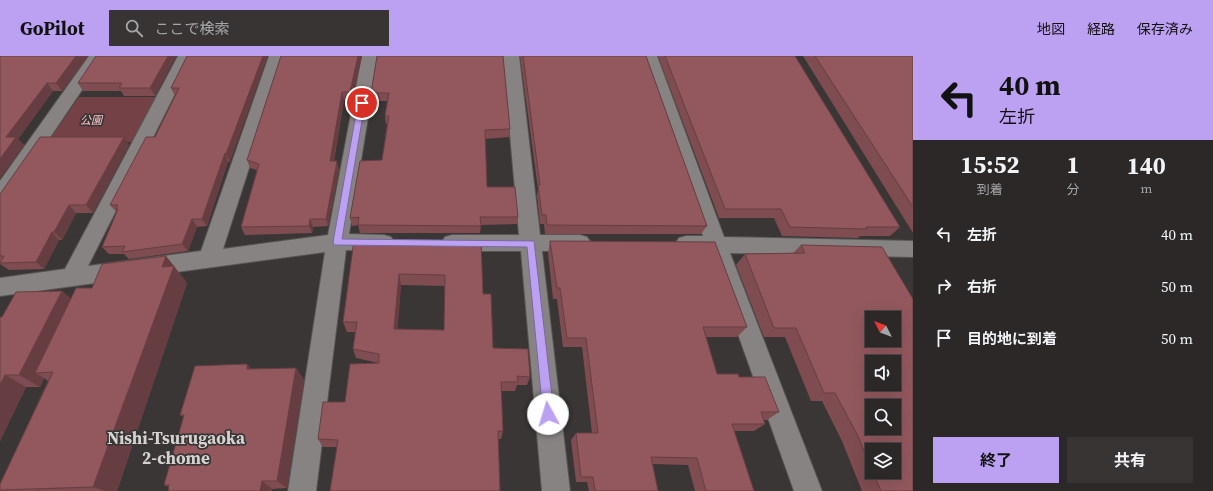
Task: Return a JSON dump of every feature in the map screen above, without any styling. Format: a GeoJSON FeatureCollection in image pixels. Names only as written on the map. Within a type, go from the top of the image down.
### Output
{"type":"FeatureCollection","features":[{"type":"Feature","properties":{"kind":"street"},"geometry":{"type":"LineString","coordinates":[[0,196],[97,56]]}},
{"type":"Feature","properties":{"kind":"street"},"geometry":{"type":"LineString","coordinates":[[72,277],[186,56]]}},
{"type":"Feature","properties":{"kind":"street"},"geometry":{"type":"LineString","coordinates":[[209,260],[277,56]]}},
{"type":"Feature","properties":{"kind":"street"},"geometry":{"type":"LineString","coordinates":[[302,491],[337,242],[370,56]]}},
{"type":"Feature","properties":{"kind":"street"},"geometry":{"type":"LineString","coordinates":[[511,56],[556,491]]}},
{"type":"Feature","properties":{"kind":"street"},"geometry":{"type":"LineString","coordinates":[[649,56],[716,244],[808,491]]}},
{"type":"Feature","properties":{"kind":"street"},"geometry":{"type":"LineString","coordinates":[[899,229],[912,250]]}},
{"type":"Feature","properties":{"kind":"street"},"geometry":{"type":"LineString","coordinates":[[0,287],[337,242],[407,243]]}},
{"type":"Feature","properties":{"kind":"street"},"geometry":{"type":"LineString","coordinates":[[430,243],[600,244]]}},
{"type":"Feature","properties":{"kind":"street"},"geometry":{"type":"LineString","coordinates":[[670,244],[912,250]]}},
{"type":"Feature","properties":{"kind":"green space","name":"公園"},"geometry":{"type":"Polygon","coordinates":[[[79,97],[159,97],[137,142],[47,143],[79,97]]]}},
{"type":"Feature","properties":{"kind":"building"},"geometry":{"type":"Polygon","coordinates":[[[0,56],[76,56],[56,83],[47,83],[6,137],[16,137],[0,159],[0,56]]]}},
{"type":"Feature","properties":{"kind":"building"},"geometry":{"type":"Polygon","coordinates":[[[96,56],[168,56],[150,88],[119,88],[122,83],[78,83],[96,56]]]}},
{"type":"Feature","properties":{"kind":"building"},"geometry":{"type":"Polygon","coordinates":[[[187,56],[263,56],[226,154],[225,153],[202,219],[192,219],[182,244],[122,252],[125,246],[102,247],[118,209],[116,209],[118,205],[110,205],[146,137],[155,137],[179,88],[171,88],[187,56]]]}},
{"type":"Feature","properties":{"kind":"building"},"geometry":{"type":"Polygon","coordinates":[[[281,56],[358,56],[350,92],[342,92],[330,161],[337,161],[326,219],[310,219],[309,226],[241,227],[259,164],[247,160],[281,56]]]}},
{"type":"Feature","properties":{"kind":"building"},"geometry":{"type":"Polygon","coordinates":[[[377,56],[503,56],[510,129],[485,130],[487,187],[515,187],[518,217],[480,217],[481,226],[358,225],[359,217],[350,218],[360,161],[382,160],[389,116],[385,116],[389,93],[371,93],[377,56]]]}},
{"type":"Feature","properties":{"kind":"building"},"geometry":{"type":"Polygon","coordinates":[[[523,56],[646,56],[707,226],[547,225],[546,215],[542,215],[538,185],[540,185],[523,56]]]}},
{"type":"Feature","properties":{"kind":"building"},"geometry":{"type":"Polygon","coordinates":[[[665,56],[795,56],[900,227],[866,227],[867,229],[790,227],[781,209],[725,209],[665,56]]]}},
{"type":"Feature","properties":{"kind":"building"},"geometry":{"type":"Polygon","coordinates":[[[815,56],[913,56],[913,207],[815,56]]]}},
{"type":"Feature","properties":{"kind":"building"},"geometry":{"type":"Polygon","coordinates":[[[40,137],[124,137],[86,205],[69,205],[36,262],[0,263],[4,256],[0,256],[0,194],[40,137]]]}},
{"type":"Feature","properties":{"kind":"building"},"geometry":{"type":"Polygon","coordinates":[[[354,240],[481,241],[483,294],[491,294],[493,348],[528,349],[530,377],[517,376],[518,382],[501,382],[503,431],[498,431],[500,491],[330,491],[338,440],[318,439],[323,402],[345,402],[350,364],[379,363],[379,354],[353,349],[357,322],[343,322],[354,240]],[[399,274],[394,329],[444,330],[445,275],[399,274]]]}},
{"type":"Feature","properties":{"kind":"building"},"geometry":{"type":"Polygon","coordinates":[[[550,241],[715,242],[747,327],[703,327],[717,374],[738,374],[739,377],[765,377],[779,412],[761,412],[765,424],[732,424],[754,491],[706,491],[697,458],[651,457],[658,491],[595,491],[593,477],[581,477],[576,433],[598,433],[586,338],[567,338],[560,288],[557,288],[550,241]]]}},
{"type":"Feature","properties":{"kind":"building"},"geometry":{"type":"Polygon","coordinates":[[[801,245],[882,247],[913,299],[913,491],[881,491],[876,479],[901,479],[901,443],[865,443],[865,453],[857,434],[835,393],[824,393],[796,328],[774,328],[745,254],[805,253],[801,245]]]}},
{"type":"Feature","properties":{"kind":"building"},"geometry":{"type":"Polygon","coordinates":[[[166,256],[162,267],[174,266],[93,487],[0,490],[0,484],[53,372],[35,373],[76,288],[92,288],[102,264],[166,256]]]}},
{"type":"Feature","properties":{"kind":"building"},"geometry":{"type":"Polygon","coordinates":[[[62,291],[19,375],[5,375],[0,385],[0,317],[2,317],[16,292],[62,291]]]}},
{"type":"Feature","properties":{"kind":"building"},"geometry":{"type":"Polygon","coordinates":[[[247,364],[247,369],[296,368],[277,481],[262,481],[260,491],[168,491],[169,485],[164,485],[184,415],[180,415],[195,366],[247,364]]]}},
{"type":"Feature","properties":{"kind":"district","name":"Nishi-Tsurugaoka 2-chome"},"geometry":{"type":"Point","coordinates":[176,448]}},
{"type":"Feature","properties":{"kind":"route"},"geometry":{"type":"LineString","coordinates":[[362,103],[337,242],[531,243],[548,414]]}}]}
